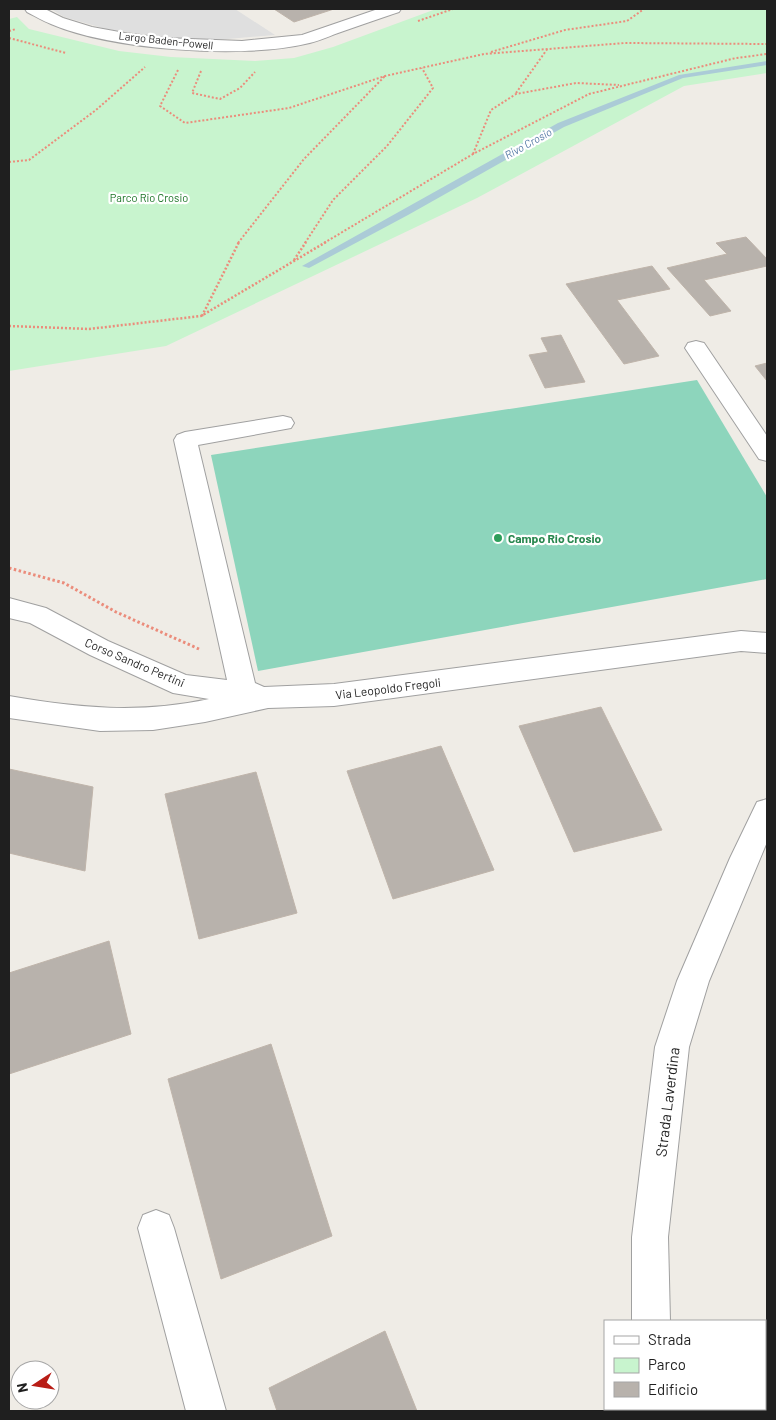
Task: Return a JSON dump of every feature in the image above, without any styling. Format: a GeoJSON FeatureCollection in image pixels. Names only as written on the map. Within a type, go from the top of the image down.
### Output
{"type":"FeatureCollection","features":[{"type":"Feature","properties":{"kind":"street","name":"Largo Baden-Powell"},"geometry":{"type":"LineString","coordinates":[[33,9],[80,30],[175,43],[229,46],[269,45],[304,40],[393,9]]}},
{"type":"Feature","properties":{"kind":"street"},"geometry":{"type":"LineString","coordinates":[[696,348],[767,453]]}},
{"type":"Feature","properties":{"kind":"street"},"geometry":{"type":"LineString","coordinates":[[246,693],[185,440],[283,423]]}},
{"type":"Feature","properties":{"kind":"street","name":"Corso Sandro Pertini"},"geometry":{"type":"LineString","coordinates":[[9,608],[37,615],[99,648],[184,684],[246,693]]}},
{"type":"Feature","properties":{"kind":"street","name":"Via Leopoldo Fregoli"},"geometry":{"type":"LineString","coordinates":[[9,707],[100,720],[153,719],[205,711],[246,693],[334,695],[741,641],[767,643]]}},
{"type":"Feature","properties":{"kind":"street","name":"Strada Laverdina"},"geometry":{"type":"LineString","coordinates":[[651,1320],[650,1237],[672,1047],[693,981],[767,811]]}},
{"type":"Feature","properties":{"kind":"street"},"geometry":{"type":"LineString","coordinates":[[156,1228],[206,1411]]}},
{"type":"Feature","properties":{"kind":"path"},"geometry":{"type":"LineString","coordinates":[[180,67],[160,106],[185,123],[289,108],[385,76],[484,54],[565,30],[627,22],[644,9]]}},
{"type":"Feature","properties":{"kind":"path"},"geometry":{"type":"LineString","coordinates":[[9,162],[30,160],[96,110],[175,43]]}},
{"type":"Feature","properties":{"kind":"path"},"geometry":{"type":"LineString","coordinates":[[484,54],[625,43],[767,44]]}},
{"type":"Feature","properties":{"kind":"path"},"geometry":{"type":"LineString","coordinates":[[516,94],[548,48]]}},
{"type":"Feature","properties":{"kind":"path"},"geometry":{"type":"LineString","coordinates":[[9,326],[89,329],[201,316],[473,154],[588,94],[736,58],[767,54]]}},
{"type":"Feature","properties":{"kind":"path"},"geometry":{"type":"LineString","coordinates":[[294,261],[333,200],[387,146],[433,88],[422,68]]}},
{"type":"Feature","properties":{"kind":"path"},"geometry":{"type":"LineString","coordinates":[[202,70],[192,93],[220,99],[240,88],[254,72]]}},
{"type":"Feature","properties":{"kind":"path"},"geometry":{"type":"LineString","coordinates":[[201,316],[236,245],[304,159],[385,76]]}},
{"type":"Feature","properties":{"kind":"path"},"geometry":{"type":"LineString","coordinates":[[473,154],[491,110],[516,94],[576,83],[625,85]]}},
{"type":"Feature","properties":{"kind":"path"},"geometry":{"type":"LineString","coordinates":[[9,568],[64,583],[116,612],[208,654],[220,661],[246,693]]}},
{"type":"Feature","properties":{"kind":"green space","name":"Parco Rio Crosio"},"geometry":{"type":"Polygon","coordinates":[[[436,9],[767,9],[767,73],[684,86],[477,198],[166,346],[9,371],[9,19],[17,17],[29,29],[119,51],[171,57],[255,61],[294,58],[333,47],[436,9]]]}},
{"type":"Feature","properties":{"kind":"green space","name":"Campo Rio Crosio"},"geometry":{"type":"Polygon","coordinates":[[[697,380],[767,497],[767,579],[258,671],[211,455],[697,380]]]}},
{"type":"Feature","properties":{"kind":"shaded area"},"geometry":{"type":"Polygon","coordinates":[[[51,9],[235,9],[275,35],[216,40],[170,38],[106,29],[64,17],[51,9]]]}},
{"type":"Feature","properties":{"kind":"building"},"geometry":{"type":"Polygon","coordinates":[[[274,9],[334,9],[294,22],[274,9]]]}},
{"type":"Feature","properties":{"kind":"building"},"geometry":{"type":"Polygon","coordinates":[[[746,237],[767,259],[767,266],[704,280],[731,311],[710,316],[667,268],[727,254],[716,243],[746,237]]]}},
{"type":"Feature","properties":{"kind":"building"},"geometry":{"type":"Polygon","coordinates":[[[652,266],[670,289],[617,300],[659,356],[624,364],[566,284],[652,266]]]}},
{"type":"Feature","properties":{"kind":"building"},"geometry":{"type":"Polygon","coordinates":[[[561,335],[585,382],[545,388],[529,355],[548,352],[541,338],[561,335]]]}},
{"type":"Feature","properties":{"kind":"building"},"geometry":{"type":"Polygon","coordinates":[[[767,363],[767,381],[755,366],[767,363]]]}},
{"type":"Feature","properties":{"kind":"building"},"geometry":{"type":"Polygon","coordinates":[[[601,707],[662,830],[574,852],[519,726],[601,707]]]}},
{"type":"Feature","properties":{"kind":"building"},"geometry":{"type":"Polygon","coordinates":[[[441,746],[494,870],[393,899],[347,771],[441,746]]]}},
{"type":"Feature","properties":{"kind":"building"},"geometry":{"type":"Polygon","coordinates":[[[9,769],[93,787],[85,871],[9,853],[9,769]]]}},
{"type":"Feature","properties":{"kind":"building"},"geometry":{"type":"Polygon","coordinates":[[[256,772],[297,913],[199,939],[165,794],[256,772]]]}},
{"type":"Feature","properties":{"kind":"building"},"geometry":{"type":"Polygon","coordinates":[[[109,941],[131,1034],[9,1074],[9,973],[109,941]]]}},
{"type":"Feature","properties":{"kind":"building"},"geometry":{"type":"Polygon","coordinates":[[[271,1044],[332,1236],[221,1279],[168,1079],[271,1044]]]}},
{"type":"Feature","properties":{"kind":"building"},"geometry":{"type":"Polygon","coordinates":[[[385,1331],[417,1411],[277,1411],[269,1388],[385,1331]]]}},
{"type":"Feature","properties":{"kind":"waterway","name":"Rivo Crosio"},"geometry":{"type":"LineString","coordinates":[[306,266],[405,213],[561,125],[681,76],[767,63]]}},
{"type":"Feature","properties":{"kind":"place","name":"Campo Rio Crosio"},"geometry":{"type":"Point","coordinates":[498,538]}}]}
